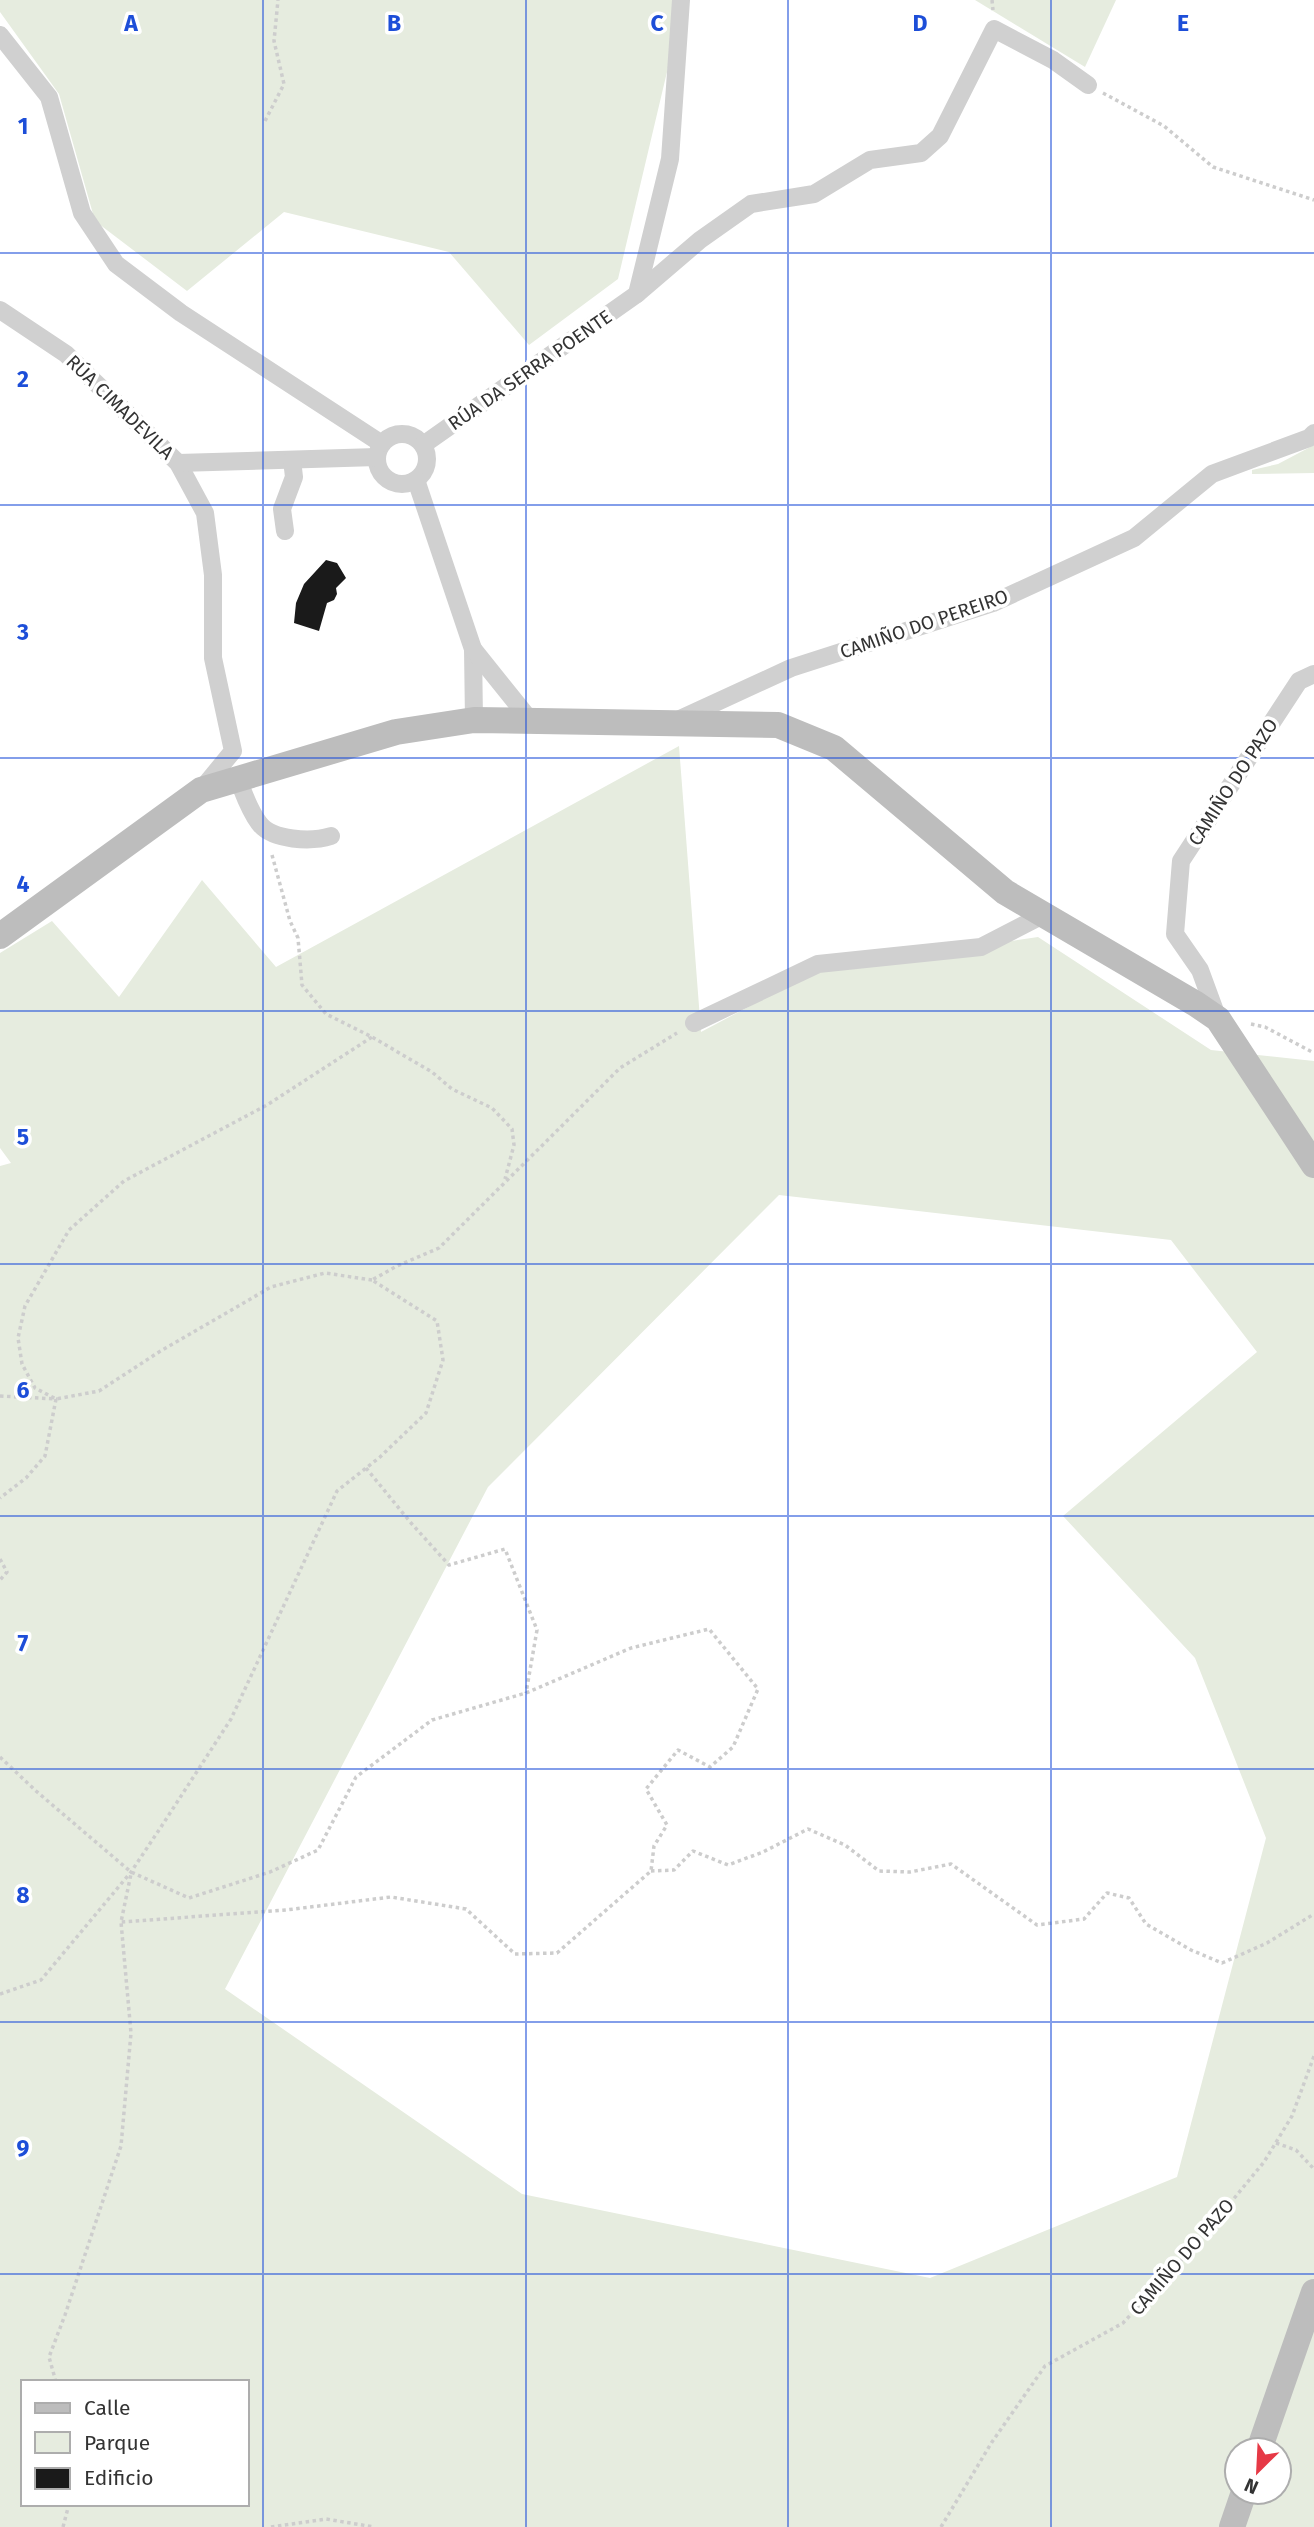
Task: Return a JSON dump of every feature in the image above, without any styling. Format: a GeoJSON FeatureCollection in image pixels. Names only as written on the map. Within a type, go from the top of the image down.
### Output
{"type":"FeatureCollection","features":[{"type":"Feature","properties":{"kind":"street"},"geometry":{"type":"LineString","coordinates":[[637,294],[670,159],[682,18],[681,0]]}},
{"type":"Feature","properties":{"kind":"street","name":"RÚA DA SERRA POENTE"},"geometry":{"type":"LineString","coordinates":[[423,446],[637,294],[700,240],[751,204],[814,194],[870,160],[921,153],[940,136],[994,29],[1053,60],[1088,85]]}},
{"type":"Feature","properties":{"kind":"street"},"geometry":{"type":"LineString","coordinates":[[0,35],[49,97],[82,213],[116,264],[181,313],[379,451]]}},
{"type":"Feature","properties":{"kind":"street","name":"RÚA CIMADEVILA"},"geometry":{"type":"LineString","coordinates":[[0,310],[66,354],[178,463],[292,460],[379,451]]}},
{"type":"Feature","properties":{"kind":"street","name":"CAMIÑO DO PEREIRO"},"geometry":{"type":"LineString","coordinates":[[673,722],[791,668],[993,603],[1134,538],[1212,474],[1309,438],[1314,433]]}},
{"type":"Feature","properties":{"kind":"street"},"geometry":{"type":"LineString","coordinates":[[403,434],[423,446],[426,468],[416,480],[401,485],[386,479],[377,465],[379,451],[388,438],[403,434]]}},
{"type":"Feature","properties":{"kind":"street"},"geometry":{"type":"LineString","coordinates":[[285,531],[282,509],[294,477],[292,460]]}},
{"type":"Feature","properties":{"kind":"street"},"geometry":{"type":"LineString","coordinates":[[0,936],[201,790],[233,751],[213,658],[213,575],[205,513],[178,463]]}},
{"type":"Feature","properties":{"kind":"street"},"geometry":{"type":"LineString","coordinates":[[416,480],[473,649],[474,720]]}},
{"type":"Feature","properties":{"kind":"street"},"geometry":{"type":"LineString","coordinates":[[473,649],[530,720]]}},
{"type":"Feature","properties":{"kind":"street","name":"CAMIÑO DO PAZO"},"geometry":{"type":"LineString","coordinates":[[1218,1019],[1200,970],[1175,934],[1181,861],[1300,681],[1314,674]]}},
{"type":"Feature","properties":{"kind":"street"},"geometry":{"type":"LineString","coordinates":[[201,790],[396,732],[474,720],[778,725],[834,748],[1005,892],[1218,1019],[1314,1165]]}},
{"type":"Feature","properties":{"kind":"street"},"geometry":{"type":"LineString","coordinates":[[238,779],[249,807],[261,827],[289,839],[317,840],[331,836]]}},
{"type":"Feature","properties":{"kind":"street"},"geometry":{"type":"LineString","coordinates":[[694,1023],[818,964],[981,947],[1043,915]]}},
{"type":"Feature","properties":{"kind":"street"},"geometry":{"type":"LineString","coordinates":[[1264,2436],[1314,2292]]}},
{"type":"Feature","properties":{"kind":"street"},"geometry":{"type":"LineString","coordinates":[[1231,2527],[1239,2506]]}},
{"type":"Feature","properties":{"kind":"path"},"geometry":{"type":"LineString","coordinates":[[265,121],[284,84],[274,41],[278,0]]}},
{"type":"Feature","properties":{"kind":"path"},"geometry":{"type":"LineString","coordinates":[[1088,85],[1164,126],[1213,167],[1314,200]]}},
{"type":"Feature","properties":{"kind":"path"},"geometry":{"type":"LineString","coordinates":[[261,827],[276,864],[290,921],[298,938],[302,985],[326,1014],[372,1037],[432,1072],[452,1088],[492,1108],[512,1129],[514,1145],[504,1181]]}},
{"type":"Feature","properties":{"kind":"path"},"geometry":{"type":"LineString","coordinates":[[1218,1019],[1265,1027],[1314,1053]]}},
{"type":"Feature","properties":{"kind":"path"},"geometry":{"type":"LineString","coordinates":[[372,1279],[439,1248],[620,1068],[694,1023]]}},
{"type":"Feature","properties":{"kind":"path"},"geometry":{"type":"LineString","coordinates":[[56,1399],[35,1388],[22,1364],[19,1338],[25,1306],[69,1230],[124,1181],[267,1105],[372,1037]]}},
{"type":"Feature","properties":{"kind":"path"},"geometry":{"type":"LineString","coordinates":[[0,1395],[56,1399],[99,1391],[159,1352],[271,1287],[325,1273],[372,1279],[438,1321],[443,1360],[426,1413],[337,1491],[231,1719],[131,1872],[41,1980],[0,1994]]}},
{"type":"Feature","properties":{"kind":"path"},"geometry":{"type":"LineString","coordinates":[[0,1498],[26,1478],[45,1456],[56,1399]]}},
{"type":"Feature","properties":{"kind":"path"},"geometry":{"type":"LineString","coordinates":[[366,1468],[449,1565],[505,1549],[537,1630],[526,1693]]}},
{"type":"Feature","properties":{"kind":"path"},"geometry":{"type":"LineString","coordinates":[[0,1559],[7,1572],[0,1580]]}},
{"type":"Feature","properties":{"kind":"path"},"geometry":{"type":"LineString","coordinates":[[0,1757],[131,1872],[189,1898],[270,1872],[318,1850],[356,1777],[432,1720],[526,1693],[631,1648],[709,1629],[758,1689],[733,1747],[710,1767],[678,1750],[646,1788],[667,1825],[654,1846],[651,1871]]}},
{"type":"Feature","properties":{"kind":"path"},"geometry":{"type":"LineString","coordinates":[[121,1922],[286,1910],[391,1897],[466,1909],[515,1954],[557,1953],[651,1871],[674,1870],[693,1851],[728,1866],[808,1829],[845,1845],[879,1871],[910,1872],[951,1864],[1037,1925],[1084,1919],[1107,1893],[1129,1898],[1146,1924],[1191,1950],[1222,1962],[1267,1943],[1314,1914]]}},
{"type":"Feature","properties":{"kind":"path"},"geometry":{"type":"LineString","coordinates":[[55,2380],[49,2357],[121,2146],[131,2033],[121,1922],[131,1872]]}},
{"type":"Feature","properties":{"kind":"path","name":"CAMIÑO DO PAZO"},"geometry":{"type":"LineString","coordinates":[[941,2527],[992,2442],[1045,2366],[1123,2323],[1199,2241],[1264,2162],[1292,2116],[1314,2056]]}},
{"type":"Feature","properties":{"kind":"path"},"geometry":{"type":"LineString","coordinates":[[1276,2143],[1296,2150],[1314,2169]]}},
{"type":"Feature","properties":{"kind":"path"},"geometry":{"type":"LineString","coordinates":[[63,2527],[68,2506]]}},
{"type":"Feature","properties":{"kind":"path"},"geometry":{"type":"LineString","coordinates":[[271,2527],[326,2519],[374,2527]]}},
{"type":"Feature","properties":{"kind":"green space"},"geometry":{"type":"Polygon","coordinates":[[[0,0],[684,0],[618,279],[529,345],[449,252],[284,212],[187,291],[95,221],[59,94],[0,12],[0,0]]]}},
{"type":"Feature","properties":{"kind":"green space"},"geometry":{"type":"Polygon","coordinates":[[[975,0],[1116,0],[1085,67],[975,0]]]}},
{"type":"Feature","properties":{"kind":"green space"},"geometry":{"type":"Polygon","coordinates":[[[1314,445],[1314,473],[1252,474],[1252,470],[1278,464],[1314,445]]]}},
{"type":"Feature","properties":{"kind":"green space"},"geometry":{"type":"Polygon","coordinates":[[[679,746],[701,1032],[816,971],[1038,937],[1211,1050],[1314,1061],[1314,2527],[0,2527],[0,1166],[11,1163],[0,1148],[0,953],[52,921],[119,997],[202,880],[276,967],[679,746]],[[779,1195],[488,1487],[225,1989],[522,2194],[930,2278],[1177,2177],[1266,1838],[1195,1658],[1063,1516],[1257,1352],[1171,1240],[779,1195]]]}},
{"type":"Feature","properties":{"kind":"building"},"geometry":{"type":"Polygon","coordinates":[[[326,560],[337,563],[346,578],[336,588],[334,600],[327,603],[319,631],[294,623],[296,603],[304,584],[326,560]]]}}]}
